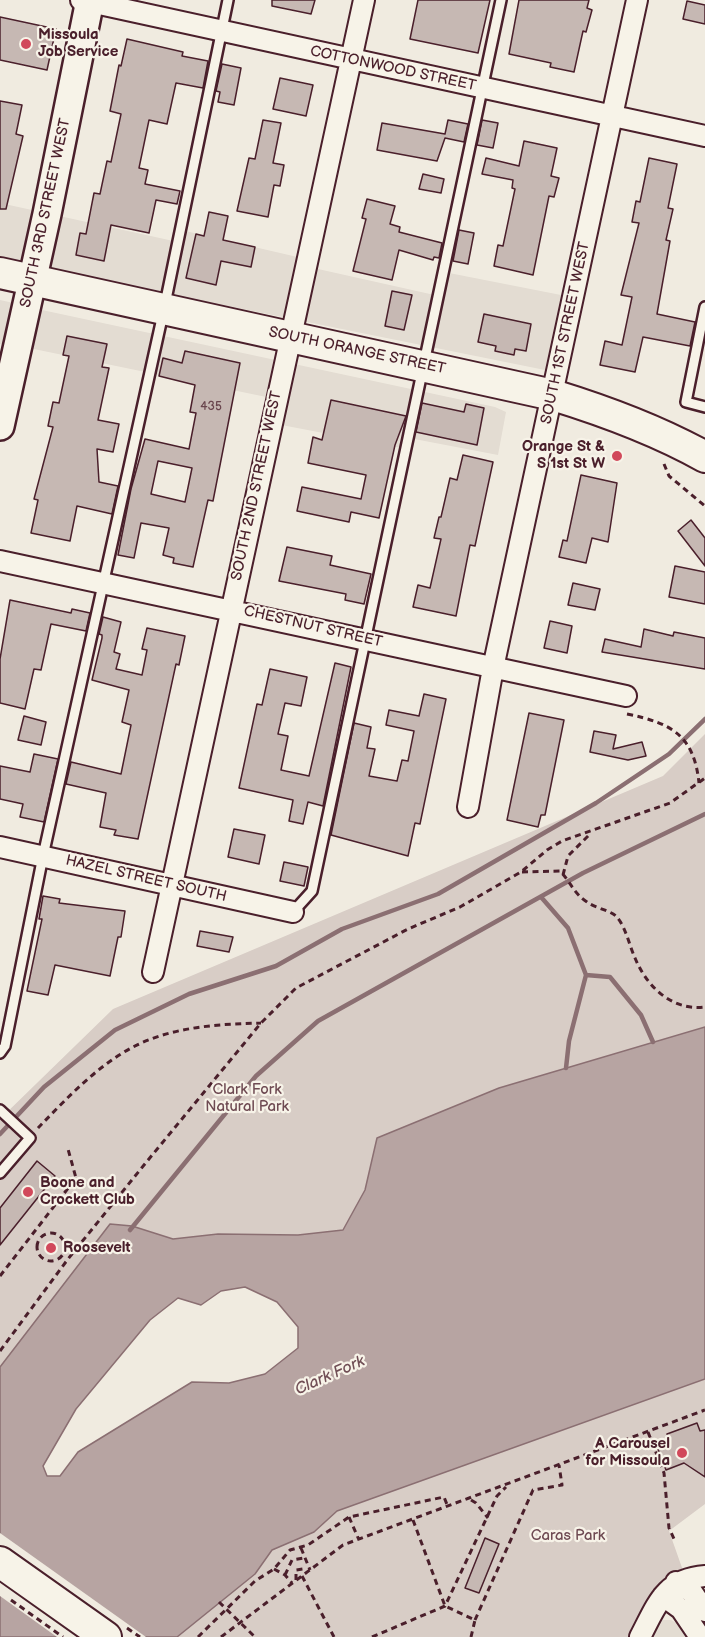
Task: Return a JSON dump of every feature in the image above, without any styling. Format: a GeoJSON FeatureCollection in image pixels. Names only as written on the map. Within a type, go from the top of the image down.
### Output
{"type":"FeatureCollection","features":[{"type":"Feature","properties":{"kind":"main road","name":"SOUTH 3RD STREET WEST"},"geometry":{"type":"LineString","coordinates":[[0,426],[32,280],[87,1]]}},
{"type":"Feature","properties":{"kind":"main road","name":"SOUTH ORANGE STREET"},"geometry":{"type":"LineString","coordinates":[[0,273],[553,394],[634,423],[677,441],[705,457]]}},
{"type":"Feature","properties":{"kind":"main road"},"geometry":{"type":"LineString","coordinates":[[0,1562],[106,1637]]}},
{"type":"Feature","properties":{"kind":"street","name":"SOUTH 2ND STREET WEST"},"geometry":{"type":"LineString","coordinates":[[153,972],[364,0]]}},
{"type":"Feature","properties":{"kind":"street","name":"SOUTH 1ST STREET WEST"},"geometry":{"type":"LineString","coordinates":[[468,807],[493,668],[637,0]]}},
{"type":"Feature","properties":{"kind":"street","name":"COTTONWOOD STREET"},"geometry":{"type":"LineString","coordinates":[[87,1],[705,136]]}},
{"type":"Feature","properties":{"kind":"street","name":"CHESTNUT STREET"},"geometry":{"type":"LineString","coordinates":[[0,561],[231,609],[493,668],[622,704]]}},
{"type":"Feature","properties":{"kind":"street","name":"HAZEL STREET SOUTH"},"geometry":{"type":"LineString","coordinates":[[0,847],[293,912]]}},
{"type":"Feature","properties":{"kind":"street"},"geometry":{"type":"LineString","coordinates":[[640,1637],[669,1589],[705,1576]]}},
{"type":"Feature","properties":{"kind":"street"},"geometry":{"type":"LineString","coordinates":[[669,1589],[692,1592],[705,1611]]}},
{"type":"Feature","properties":{"kind":"street"},"geometry":{"type":"LineString","coordinates":[[669,1589],[700,1637]]}},
{"type":"Feature","properties":{"kind":"lane"},"geometry":{"type":"LineString","coordinates":[[0,1053],[5,1046],[43,856],[105,582],[228,0]]}},
{"type":"Feature","properties":{"kind":"lane"},"geometry":{"type":"LineString","coordinates":[[293,912],[312,891],[501,0]]}},
{"type":"Feature","properties":{"kind":"lane"},"geometry":{"type":"LineString","coordinates":[[705,307],[686,402],[705,407]]}},
{"type":"Feature","properties":{"kind":"lane"},"geometry":{"type":"LineString","coordinates":[[0,1173],[30,1138],[3,1113]]}},
{"type":"Feature","properties":{"kind":"path"},"geometry":{"type":"LineString","coordinates":[[664,464],[669,476],[705,506]]}},
{"type":"Feature","properties":{"kind":"path"},"geometry":{"type":"LineString","coordinates":[[622,704],[658,720],[686,741],[695,756],[699,783]]}},
{"type":"Feature","properties":{"kind":"path"},"geometry":{"type":"LineString","coordinates":[[0,1351],[68,1259],[261,1023],[296,988],[408,929],[460,907],[521,872],[547,850],[562,841],[670,803],[705,778]]}},
{"type":"Feature","properties":{"kind":"path"},"geometry":{"type":"LineString","coordinates":[[563,875],[568,856],[592,831]]}},
{"type":"Feature","properties":{"kind":"path"},"geometry":{"type":"LineString","coordinates":[[521,872],[554,870],[563,875],[577,895],[615,915],[635,960],[659,993],[686,1007],[705,1007]]}},
{"type":"Feature","properties":{"kind":"path"},"geometry":{"type":"LineString","coordinates":[[30,1138],[75,1090],[117,1058],[149,1040],[193,1028],[261,1023]]}},
{"type":"Feature","properties":{"kind":"path"},"geometry":{"type":"LineString","coordinates":[[0,1275],[76,1178],[68,1149]]}},
{"type":"Feature","properties":{"kind":"path"},"geometry":{"type":"LineString","coordinates":[[57,1234],[65,1245],[63,1255],[52,1261],[44,1259],[38,1252],[38,1243],[44,1235],[57,1234]]}},
{"type":"Feature","properties":{"kind":"path"},"geometry":{"type":"LineString","coordinates":[[28,1239],[38,1243]]}},
{"type":"Feature","properties":{"kind":"path"},"geometry":{"type":"LineString","coordinates":[[63,1255],[68,1259]]}},
{"type":"Feature","properties":{"kind":"path"},"geometry":{"type":"LineString","coordinates":[[221,1637],[343,1545],[705,1410]]}},
{"type":"Feature","properties":{"kind":"path"},"geometry":{"type":"LineString","coordinates":[[648,1432],[664,1473],[669,1528],[674,1539]]}},
{"type":"Feature","properties":{"kind":"path"},"geometry":{"type":"LineString","coordinates":[[471,1637],[475,1620],[533,1490],[562,1485],[559,1465]]}},
{"type":"Feature","properties":{"kind":"path"},"geometry":{"type":"LineString","coordinates":[[372,1637],[445,1606],[497,1496],[507,1485]]}},
{"type":"Feature","properties":{"kind":"path"},"geometry":{"type":"LineString","coordinates":[[198,1637],[255,1581],[274,1569],[285,1554],[308,1545],[349,1517],[444,1497],[448,1507]]}},
{"type":"Feature","properties":{"kind":"path"},"geometry":{"type":"LineString","coordinates":[[469,1499],[476,1503],[488,1518]]}},
{"type":"Feature","properties":{"kind":"path"},"geometry":{"type":"LineString","coordinates":[[349,1517],[358,1540]]}},
{"type":"Feature","properties":{"kind":"path"},"geometry":{"type":"LineString","coordinates":[[413,1520],[445,1606],[475,1620]]}},
{"type":"Feature","properties":{"kind":"path"},"geometry":{"type":"LineString","coordinates":[[301,1548],[308,1571]]}},
{"type":"Feature","properties":{"kind":"path"},"geometry":{"type":"LineString","coordinates":[[285,1575],[292,1560],[304,1558]]}},
{"type":"Feature","properties":{"kind":"path"},"geometry":{"type":"LineString","coordinates":[[274,1569],[294,1581]]}},
{"type":"Feature","properties":{"kind":"path"},"geometry":{"type":"LineString","coordinates":[[294,1581],[296,1570],[308,1571]]}},
{"type":"Feature","properties":{"kind":"path"},"geometry":{"type":"LineString","coordinates":[[302,1576],[334,1637]]}},
{"type":"Feature","properties":{"kind":"path"},"geometry":{"type":"LineString","coordinates":[[9,1599],[63,1637]]}},
{"type":"Feature","properties":{"kind":"path"},"geometry":{"type":"LineString","coordinates":[[219,1602],[255,1637]]}},
{"type":"Feature","properties":{"kind":"shaded area"},"geometry":{"type":"Polygon","coordinates":[[[0,203],[178,242],[181,230],[319,262],[318,269],[439,296],[444,272],[561,295],[545,370],[0,260],[0,203]]]}},
{"type":"Feature","properties":{"kind":"shaded area"},"geometry":{"type":"Polygon","coordinates":[[[0,300],[18,304],[9,346],[0,344],[0,300]]]}},
{"type":"Feature","properties":{"kind":"shaded area"},"geometry":{"type":"Polygon","coordinates":[[[42,310],[495,407],[506,412],[498,455],[409,438],[407,449],[271,423],[276,399],[29,348],[34,319],[42,310]]]}},
{"type":"Feature","properties":{"kind":"shaded area"},"geometry":{"type":"Polygon","coordinates":[[[660,1620],[671,1620],[680,1625],[688,1637],[647,1637],[660,1620]]]}},
{"type":"Feature","properties":{"kind":"green space","name":"Clark Fork Natural Park"},"geometry":{"type":"Polygon","coordinates":[[[705,734],[705,1027],[499,1088],[377,1138],[365,1190],[343,1230],[298,1235],[218,1234],[173,1239],[132,1226],[110,1224],[0,1367],[0,1119],[113,1009],[663,776],[705,734]]]}},
{"type":"Feature","properties":{"kind":"green space","name":"Caras Park"},"geometry":{"type":"Polygon","coordinates":[[[705,1379],[705,1504],[669,1531],[686,1579],[646,1637],[177,1637],[255,1574],[272,1550],[314,1532],[337,1511],[705,1379]]]}},
{"type":"Feature","properties":{"kind":"water","name":"Clark Fork"},"geometry":{"type":"Polygon","coordinates":[[[705,1027],[705,1379],[337,1511],[314,1532],[272,1550],[255,1574],[177,1637],[0,1637],[0,1367],[110,1224],[132,1226],[173,1239],[218,1234],[298,1235],[343,1230],[365,1190],[377,1138],[499,1088],[705,1027]],[[245,1287],[221,1291],[201,1305],[178,1298],[150,1320],[76,1409],[43,1466],[47,1476],[60,1476],[78,1452],[192,1382],[229,1383],[265,1374],[298,1348],[298,1327],[277,1302],[245,1287]]]}},
{"type":"Feature","properties":{"kind":"pier"},"geometry":{"type":"Polygon","coordinates":[[[0,1533],[146,1637],[57,1637],[0,1596],[0,1533]]]}},
{"type":"Feature","properties":{"kind":"building"},"geometry":{"type":"Polygon","coordinates":[[[272,0],[315,0],[311,14],[272,6],[272,0]]]}},
{"type":"Feature","properties":{"kind":"building"},"geometry":{"type":"Polygon","coordinates":[[[418,0],[490,0],[478,53],[410,39],[418,0]]]}},
{"type":"Feature","properties":{"kind":"building"},"geometry":{"type":"Polygon","coordinates":[[[519,0],[589,0],[587,8],[592,10],[586,32],[583,31],[574,72],[550,67],[551,63],[509,54],[519,0]]]}},
{"type":"Feature","properties":{"kind":"building"},"geometry":{"type":"Polygon","coordinates":[[[687,1],[705,5],[705,24],[683,19],[687,1]]]}},
{"type":"Feature","properties":{"kind":"building","name":"Missoula Job Service"},"geometry":{"type":"Polygon","coordinates":[[[0,17],[56,29],[47,70],[0,60],[0,17]]]}},
{"type":"Feature","properties":{"kind":"building"},"geometry":{"type":"Polygon","coordinates":[[[127,39],[183,52],[182,56],[208,61],[203,88],[176,83],[167,124],[149,120],[139,168],[148,170],[145,184],[180,191],[177,204],[156,200],[149,233],[111,225],[104,261],[76,255],[80,233],[86,234],[94,193],[100,194],[107,161],[111,162],[121,114],[110,111],[119,65],[121,66],[127,39]]]}},
{"type":"Feature","properties":{"kind":"building"},"geometry":{"type":"Polygon","coordinates":[[[222,64],[241,68],[234,105],[218,102],[220,92],[216,91],[222,64]]]}},
{"type":"Feature","properties":{"kind":"building"},"geometry":{"type":"Polygon","coordinates":[[[280,78],[313,85],[306,116],[273,109],[280,78]]]}},
{"type":"Feature","properties":{"kind":"building"},"geometry":{"type":"Polygon","coordinates":[[[0,101],[22,105],[16,134],[23,136],[6,209],[0,209],[0,101]]]}},
{"type":"Feature","properties":{"kind":"building"},"geometry":{"type":"Polygon","coordinates":[[[263,120],[281,123],[273,163],[284,165],[280,186],[274,185],[268,217],[237,211],[249,158],[255,159],[263,120]]]}},
{"type":"Feature","properties":{"kind":"building"},"geometry":{"type":"Polygon","coordinates":[[[448,120],[468,124],[464,142],[445,138],[437,161],[377,150],[382,123],[445,134],[448,120]]]}},
{"type":"Feature","properties":{"kind":"building"},"geometry":{"type":"Polygon","coordinates":[[[482,120],[498,123],[493,148],[477,145],[482,120]]]}},
{"type":"Feature","properties":{"kind":"building"},"geometry":{"type":"Polygon","coordinates":[[[524,141],[557,148],[551,176],[559,178],[554,197],[549,196],[533,275],[494,266],[498,245],[503,246],[515,189],[512,188],[513,180],[482,174],[486,158],[519,166],[524,141]]]}},
{"type":"Feature","properties":{"kind":"building"},"geometry":{"type":"Polygon","coordinates":[[[649,158],[677,164],[668,208],[673,209],[666,240],[670,241],[657,314],[695,322],[690,346],[643,337],[635,372],[600,365],[605,341],[622,345],[632,297],[621,295],[639,223],[632,222],[636,201],[640,202],[649,158]]]}},
{"type":"Feature","properties":{"kind":"building"},"geometry":{"type":"Polygon","coordinates":[[[423,174],[444,179],[441,193],[419,189],[423,174]]]}},
{"type":"Feature","properties":{"kind":"building"},"geometry":{"type":"Polygon","coordinates":[[[367,199],[395,206],[390,224],[400,227],[399,232],[442,243],[439,258],[434,257],[433,260],[399,250],[392,280],[353,271],[366,219],[362,218],[367,199]]]}},
{"type":"Feature","properties":{"kind":"building"},"geometry":{"type":"Polygon","coordinates":[[[209,212],[228,216],[223,240],[255,247],[251,267],[221,261],[216,285],[186,278],[196,234],[204,236],[209,212]]]}},
{"type":"Feature","properties":{"kind":"building"},"geometry":{"type":"Polygon","coordinates":[[[459,230],[474,233],[468,264],[453,261],[459,230]]]}},
{"type":"Feature","properties":{"kind":"building"},"geometry":{"type":"Polygon","coordinates":[[[392,291],[412,295],[404,330],[385,326],[392,291]]]}},
{"type":"Feature","properties":{"kind":"building"},"geometry":{"type":"Polygon","coordinates":[[[484,314],[531,324],[526,351],[515,349],[514,355],[495,351],[496,346],[478,342],[484,314]]]}},
{"type":"Feature","properties":{"kind":"building"},"geometry":{"type":"Polygon","coordinates":[[[67,336],[107,344],[102,367],[109,368],[98,420],[119,424],[113,452],[97,449],[99,482],[118,486],[112,514],[77,506],[70,541],[31,533],[38,500],[34,499],[53,427],[48,426],[53,402],[59,403],[69,356],[63,355],[67,336]]]}},
{"type":"Feature","properties":{"kind":"building"},"geometry":{"type":"Polygon","coordinates":[[[185,351],[240,363],[213,501],[208,500],[193,567],[173,563],[174,558],[163,555],[169,528],[141,523],[134,558],[118,555],[131,489],[145,439],[189,449],[196,413],[190,412],[195,385],[159,376],[163,358],[182,363],[185,351]],[[158,461],[151,494],[185,502],[192,468],[158,461]]]}},
{"type":"Feature","properties":{"kind":"building"},"geometry":{"type":"Polygon","coordinates":[[[331,400],[406,416],[395,445],[379,518],[351,512],[349,522],[297,511],[302,487],[361,499],[366,475],[308,463],[313,437],[322,440],[331,400]]]}},
{"type":"Feature","properties":{"kind":"building"},"geometry":{"type":"Polygon","coordinates":[[[422,403],[464,412],[466,404],[484,408],[477,445],[416,432],[422,403]]]}},
{"type":"Feature","properties":{"kind":"building"},"geometry":{"type":"Polygon","coordinates":[[[463,455],[493,462],[475,546],[470,545],[456,616],[413,607],[418,585],[430,588],[441,539],[434,538],[439,517],[441,517],[450,478],[457,480],[463,455]]]}},
{"type":"Feature","properties":{"kind":"building"},"geometry":{"type":"Polygon","coordinates":[[[581,475],[617,483],[608,542],[592,538],[586,563],[559,557],[563,540],[567,541],[581,475]]]}},
{"type":"Feature","properties":{"kind":"building"},"geometry":{"type":"Polygon","coordinates":[[[691,520],[705,538],[705,566],[678,531],[691,520]]]}},
{"type":"Feature","properties":{"kind":"building"},"geometry":{"type":"Polygon","coordinates":[[[287,547],[332,556],[330,565],[371,574],[364,604],[345,600],[346,594],[279,581],[287,547]]]}},
{"type":"Feature","properties":{"kind":"building"},"geometry":{"type":"Polygon","coordinates":[[[675,566],[705,572],[705,604],[669,597],[675,566]]]}},
{"type":"Feature","properties":{"kind":"building"},"geometry":{"type":"Polygon","coordinates":[[[573,583],[600,589],[595,610],[568,605],[573,583]]]}},
{"type":"Feature","properties":{"kind":"building"},"geometry":{"type":"Polygon","coordinates":[[[10,600],[71,613],[72,609],[90,613],[86,631],[51,624],[41,670],[34,669],[25,709],[0,703],[0,659],[10,600]]]}},
{"type":"Feature","properties":{"kind":"building"},"geometry":{"type":"Polygon","coordinates":[[[103,617],[121,622],[114,652],[120,654],[116,669],[142,675],[147,650],[142,649],[147,628],[185,636],[179,665],[176,664],[138,839],[114,835],[116,830],[100,827],[106,793],[66,784],[71,762],[121,774],[131,725],[122,722],[129,690],[92,680],[102,638],[99,634],[103,617]]]}},
{"type":"Feature","properties":{"kind":"building"},"geometry":{"type":"Polygon","coordinates":[[[550,621],[572,626],[567,653],[544,648],[550,621]]]}},
{"type":"Feature","properties":{"kind":"building"},"geometry":{"type":"Polygon","coordinates":[[[644,629],[673,636],[674,632],[705,638],[705,669],[602,652],[605,639],[641,647],[644,629]]]}},
{"type":"Feature","properties":{"kind":"building"},"geometry":{"type":"Polygon","coordinates":[[[335,663],[351,667],[323,806],[308,802],[303,824],[289,821],[293,800],[239,788],[257,704],[262,705],[270,669],[307,677],[301,706],[285,703],[278,734],[288,736],[281,770],[309,776],[335,663]]]}},
{"type":"Feature","properties":{"kind":"building"},"geometry":{"type":"Polygon","coordinates":[[[424,694],[446,699],[420,824],[415,823],[408,856],[331,835],[354,723],[371,727],[367,748],[375,749],[369,776],[397,781],[402,760],[408,761],[414,731],[386,725],[389,710],[419,716],[424,694]]]}},
{"type":"Feature","properties":{"kind":"building"},"geometry":{"type":"Polygon","coordinates":[[[529,713],[564,720],[545,815],[541,815],[538,827],[507,820],[529,713]]]}},
{"type":"Feature","properties":{"kind":"building"},"geometry":{"type":"Polygon","coordinates":[[[24,716],[46,722],[41,745],[18,740],[24,716]]]}},
{"type":"Feature","properties":{"kind":"building"},"geometry":{"type":"Polygon","coordinates":[[[594,731],[616,735],[613,749],[642,742],[646,756],[628,760],[590,752],[594,731]]]}},
{"type":"Feature","properties":{"kind":"building"},"geometry":{"type":"Polygon","coordinates":[[[34,754],[58,759],[44,822],[20,817],[23,804],[0,799],[0,766],[30,772],[34,754]]]}},
{"type":"Feature","properties":{"kind":"building"},"geometry":{"type":"Polygon","coordinates":[[[234,829],[265,835],[259,864],[228,857],[234,829]]]}},
{"type":"Feature","properties":{"kind":"building"},"geometry":{"type":"Polygon","coordinates":[[[284,862],[308,867],[304,886],[280,881],[284,862]]]}},
{"type":"Feature","properties":{"kind":"building"},"geometry":{"type":"Polygon","coordinates":[[[43,896],[60,899],[59,903],[125,911],[121,937],[118,937],[110,976],[55,965],[48,995],[27,991],[42,919],[39,919],[43,896]]]}},
{"type":"Feature","properties":{"kind":"building"},"geometry":{"type":"Polygon","coordinates":[[[200,931],[233,937],[229,952],[197,946],[200,931]]]}},
{"type":"Feature","properties":{"kind":"building","name":"Boone and Crockett Club"},"geometry":{"type":"Polygon","coordinates":[[[37,1161],[55,1176],[0,1245],[0,1208],[37,1161]]]}},
{"type":"Feature","properties":{"kind":"building","name":"A Carousel for Missoula"},"geometry":{"type":"Polygon","coordinates":[[[697,1423],[700,1431],[705,1430],[705,1477],[684,1463],[666,1470],[656,1444],[669,1439],[667,1434],[697,1423]]]}},
{"type":"Feature","properties":{"kind":"building"},"geometry":{"type":"Polygon","coordinates":[[[485,1538],[499,1544],[479,1593],[465,1588],[485,1538]]]}},
{"type":"Feature","properties":{"kind":"waterway"},"geometry":{"type":"LineString","coordinates":[[0,1134],[44,1087],[115,1030],[189,994],[276,966],[342,929],[438,894],[596,803],[669,754],[705,719]]}},
{"type":"Feature","properties":{"kind":"waterway"},"geometry":{"type":"LineString","coordinates":[[130,1230],[256,1076],[318,1021],[583,873],[705,814]]}},
{"type":"Feature","properties":{"kind":"waterway"},"geometry":{"type":"LineString","coordinates":[[541,897],[568,928],[586,975],[569,1041],[566,1068]]}},
{"type":"Feature","properties":{"kind":"waterway"},"geometry":{"type":"LineString","coordinates":[[586,975],[610,977],[641,1015],[653,1042]]}},
{"type":"Feature","properties":{"kind":"place","name":"Missoula Job Service"},"geometry":{"type":"Point","coordinates":[26,44]}},
{"type":"Feature","properties":{"kind":"place","name":"Orange St & S 1st St W"},"geometry":{"type":"Point","coordinates":[617,456]}},
{"type":"Feature","properties":{"kind":"place","name":"Boone and Crockett Club"},"geometry":{"type":"Point","coordinates":[28,1192]}},
{"type":"Feature","properties":{"kind":"place","name":"Roosevelt"},"geometry":{"type":"Point","coordinates":[51,1248]}},
{"type":"Feature","properties":{"kind":"place","name":"A Carousel for Missoula"},"geometry":{"type":"Point","coordinates":[682,1453]}}]}
